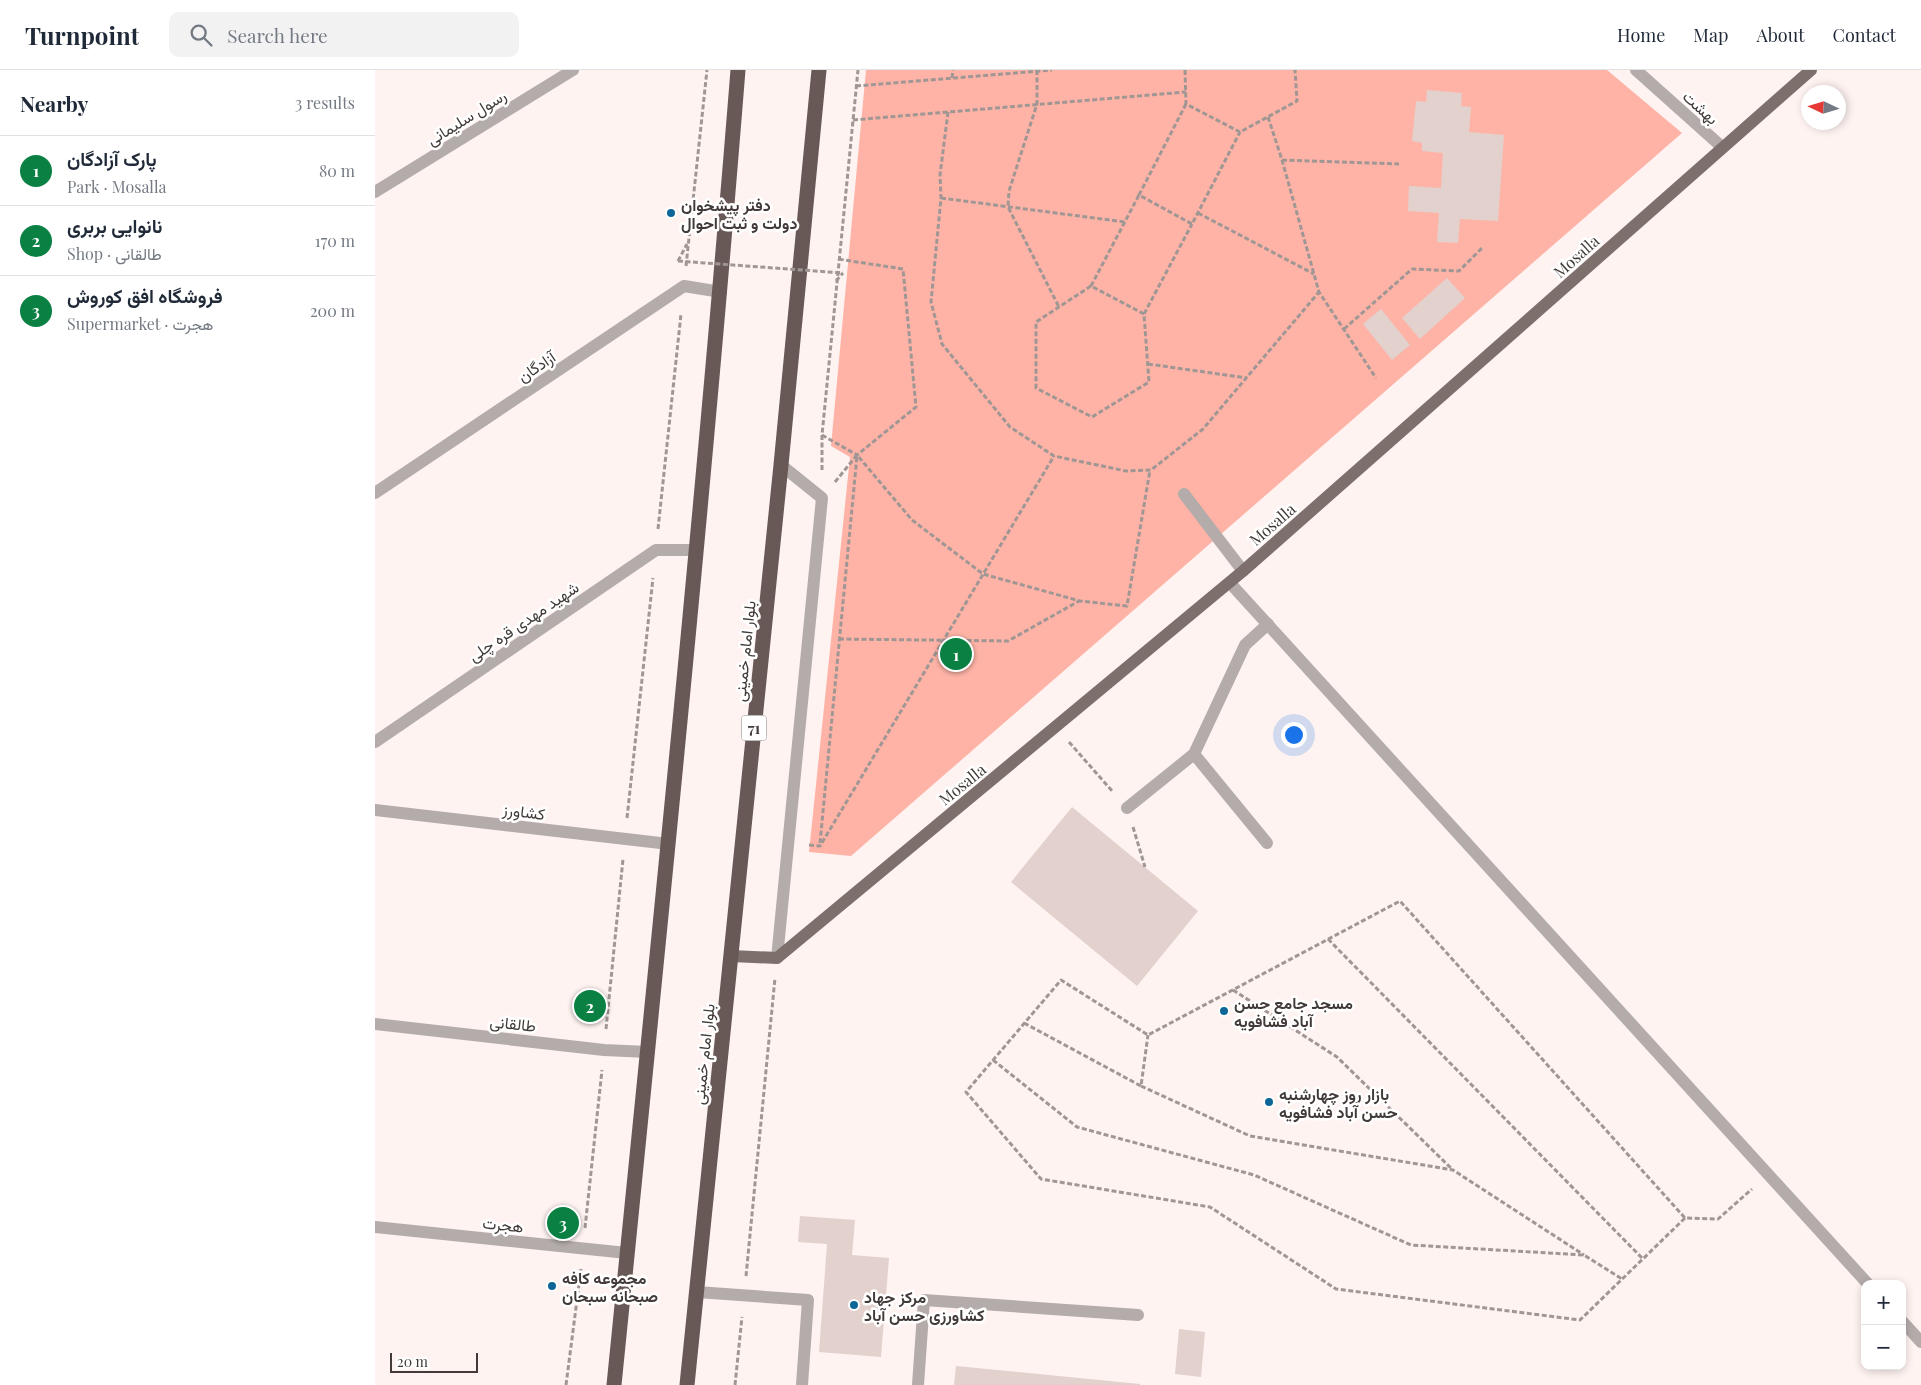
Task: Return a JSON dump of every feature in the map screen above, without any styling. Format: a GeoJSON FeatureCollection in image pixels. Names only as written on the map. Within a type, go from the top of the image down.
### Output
{"type":"FeatureCollection","features":[{"type":"Feature","properties":{"kind":"highway"},"geometry":{"type":"LineString","coordinates":[[614,1385],[669,844],[721,292],[738,70]]}},
{"type":"Feature","properties":{"kind":"highway","name":"بلوار امام خمینی"},"geometry":{"type":"LineString","coordinates":[[687,1385],[820,74]]}},
{"type":"Feature","properties":{"kind":"main road","name":"Mosalla"},"geometry":{"type":"LineString","coordinates":[[777,958],[1230,583],[1811,70]]}},
{"type":"Feature","properties":{"kind":"main road"},"geometry":{"type":"LineString","coordinates":[[731,956],[777,958]]}},
{"type":"Feature","properties":{"kind":"street","name":"رسول سلیمانی"},"geometry":{"type":"LineString","coordinates":[[375,192],[573,70]]}},
{"type":"Feature","properties":{"kind":"street","name":"بهشت"},"geometry":{"type":"LineString","coordinates":[[1637,70],[1722,147]]}},
{"type":"Feature","properties":{"kind":"street"},"geometry":{"type":"LineString","coordinates":[[684,286],[721,292]]}},
{"type":"Feature","properties":{"kind":"street","name":"آزادگان"},"geometry":{"type":"LineString","coordinates":[[375,493],[684,286]]}},
{"type":"Feature","properties":{"kind":"street"},"geometry":{"type":"LineString","coordinates":[[777,958],[822,498],[781,465]]}},
{"type":"Feature","properties":{"kind":"street"},"geometry":{"type":"LineString","coordinates":[[1184,494],[1243,571]]}},
{"type":"Feature","properties":{"kind":"street"},"geometry":{"type":"LineString","coordinates":[[656,550],[696,550]]}},
{"type":"Feature","properties":{"kind":"street","name":"شهید مهدی قره چلی"},"geometry":{"type":"LineString","coordinates":[[375,742],[656,550]]}},
{"type":"Feature","properties":{"kind":"street"},"geometry":{"type":"LineString","coordinates":[[1230,583],[1864,1280]]}},
{"type":"Feature","properties":{"kind":"street"},"geometry":{"type":"LineString","coordinates":[[1127,808],[1194,754],[1245,645],[1267,624]]}},
{"type":"Feature","properties":{"kind":"street"},"geometry":{"type":"LineString","coordinates":[[1194,754],[1267,843]]}},
{"type":"Feature","properties":{"kind":"street","name":"کشاورز"},"geometry":{"type":"LineString","coordinates":[[375,810],[669,844]]}},
{"type":"Feature","properties":{"kind":"street","name":"طالقانی"},"geometry":{"type":"LineString","coordinates":[[375,1024],[604,1050],[648,1052]]}},
{"type":"Feature","properties":{"kind":"street","name":"هجرت"},"geometry":{"type":"LineString","coordinates":[[375,1227],[627,1253]]}},
{"type":"Feature","properties":{"kind":"street"},"geometry":{"type":"LineString","coordinates":[[697,1292],[808,1300],[802,1385]]}},
{"type":"Feature","properties":{"kind":"street"},"geometry":{"type":"LineString","coordinates":[[918,1385],[924,1300],[1138,1315]]}},
{"type":"Feature","properties":{"kind":"street"},"geometry":{"type":"LineString","coordinates":[[1906,1325],[1921,1342]]}},
{"type":"Feature","properties":{"kind":"path"},"geometry":{"type":"LineString","coordinates":[[566,1385],[583,1249],[707,70]]}},
{"type":"Feature","properties":{"kind":"path"},"geometry":{"type":"LineString","coordinates":[[822,498],[822,435],[858,70]]}},
{"type":"Feature","properties":{"kind":"path"},"geometry":{"type":"LineString","coordinates":[[952,78],[953,70]]}},
{"type":"Feature","properties":{"kind":"path"},"geometry":{"type":"LineString","coordinates":[[856,86],[1052,70]]}},
{"type":"Feature","properties":{"kind":"path"},"geometry":{"type":"LineString","coordinates":[[1185,70],[1186,104],[1091,286],[1036,322],[1036,388],[1092,417],[1149,382],[1145,314],[1239,132],[1297,101],[1295,70]]}},
{"type":"Feature","properties":{"kind":"path"},"geometry":{"type":"LineString","coordinates":[[1037,71],[1037,104],[1009,191],[1008,207],[1059,307]]}},
{"type":"Feature","properties":{"kind":"path"},"geometry":{"type":"LineString","coordinates":[[853,120],[1186,92]]}},
{"type":"Feature","properties":{"kind":"path"},"geometry":{"type":"LineString","coordinates":[[1186,104],[1239,132]]}},
{"type":"Feature","properties":{"kind":"path"},"geometry":{"type":"LineString","coordinates":[[948,112],[940,175],[941,198],[931,302],[941,344],[1010,427],[1054,456],[1126,472],[1151,470],[1203,429],[1319,292]]}},
{"type":"Feature","properties":{"kind":"path"},"geometry":{"type":"LineString","coordinates":[[1268,117],[1319,292],[1376,378]]}},
{"type":"Feature","properties":{"kind":"path"},"geometry":{"type":"LineString","coordinates":[[1282,160],[1399,164]]}},
{"type":"Feature","properties":{"kind":"path"},"geometry":{"type":"LineString","coordinates":[[1139,195],[1193,224]]}},
{"type":"Feature","properties":{"kind":"path"},"geometry":{"type":"LineString","coordinates":[[941,198],[1125,222]]}},
{"type":"Feature","properties":{"kind":"path"},"geometry":{"type":"LineString","coordinates":[[1198,213],[1314,274]]}},
{"type":"Feature","properties":{"kind":"path"},"geometry":{"type":"LineString","coordinates":[[689,241],[678,260],[843,273],[836,282]]}},
{"type":"Feature","properties":{"kind":"path"},"geometry":{"type":"LineString","coordinates":[[1344,329],[1412,269],[1459,271],[1483,247]]}},
{"type":"Feature","properties":{"kind":"path"},"geometry":{"type":"LineString","coordinates":[[822,498],[857,455],[916,407],[903,269],[838,259]]}},
{"type":"Feature","properties":{"kind":"path"},"geometry":{"type":"LineString","coordinates":[[1091,286],[1145,314]]}},
{"type":"Feature","properties":{"kind":"path"},"geometry":{"type":"LineString","coordinates":[[1148,364],[1247,378]]}},
{"type":"Feature","properties":{"kind":"path"},"geometry":{"type":"LineString","coordinates":[[822,435],[857,455],[912,520],[983,574],[1080,601],[1127,606],[1151,470]]}},
{"type":"Feature","properties":{"kind":"path"},"geometry":{"type":"LineString","coordinates":[[820,846],[857,455]]}},
{"type":"Feature","properties":{"kind":"path"},"geometry":{"type":"LineString","coordinates":[[820,846],[1054,456]]}},
{"type":"Feature","properties":{"kind":"path"},"geometry":{"type":"LineString","coordinates":[[839,639],[1008,641],[1080,601]]}},
{"type":"Feature","properties":{"kind":"path"},"geometry":{"type":"LineString","coordinates":[[1057,728],[1127,808],[1145,867]]}},
{"type":"Feature","properties":{"kind":"path"},"geometry":{"type":"LineString","coordinates":[[789,844],[820,846]]}},
{"type":"Feature","properties":{"kind":"path"},"geometry":{"type":"LineString","coordinates":[[1148,1035],[1400,901],[1685,1218]]}},
{"type":"Feature","properties":{"kind":"path"},"geometry":{"type":"LineString","coordinates":[[1328,939],[1643,1259]]}},
{"type":"Feature","properties":{"kind":"path"},"geometry":{"type":"LineString","coordinates":[[735,1385],[777,958]]}},
{"type":"Feature","properties":{"kind":"path"},"geometry":{"type":"LineString","coordinates":[[1148,1035],[1061,980],[966,1092],[1041,1179],[1210,1207],[1336,1289],[1580,1320],[1685,1218],[1718,1219],[1769,1174]]}},
{"type":"Feature","properties":{"kind":"path"},"geometry":{"type":"LineString","coordinates":[[1233,990],[1337,1057],[1453,1170],[1623,1279]]}},
{"type":"Feature","properties":{"kind":"path"},"geometry":{"type":"LineString","coordinates":[[1024,1023],[1141,1086],[1250,1136],[1453,1170]]}},
{"type":"Feature","properties":{"kind":"path"},"geometry":{"type":"LineString","coordinates":[[1141,1086],[1148,1035]]}},
{"type":"Feature","properties":{"kind":"path"},"geometry":{"type":"LineString","coordinates":[[993,1060],[1077,1127],[1254,1175],[1411,1245],[1585,1255]]}},
{"type":"Feature","properties":{"kind":"shaded area"},"geometry":{"type":"Polygon","coordinates":[[[866,70],[1607,70],[1682,133],[851,856],[809,852],[850,457],[831,446],[866,70]]]}},
{"type":"Feature","properties":{"kind":"building"},"geometry":{"type":"Polygon","coordinates":[[[1427,90],[1462,93],[1461,106],[1471,107],[1469,132],[1504,135],[1498,221],[1460,219],[1458,243],[1437,242],[1439,213],[1408,211],[1409,186],[1441,188],[1443,153],[1422,151],[1422,143],[1412,141],[1416,101],[1426,102],[1427,90]]]}},
{"type":"Feature","properties":{"kind":"building"},"geometry":{"type":"Polygon","coordinates":[[[1447,278],[1465,298],[1420,339],[1402,318],[1447,278]]]}},
{"type":"Feature","properties":{"kind":"building"},"geometry":{"type":"Polygon","coordinates":[[[1381,309],[1410,345],[1392,360],[1363,324],[1381,309]]]}},
{"type":"Feature","properties":{"kind":"building"},"geometry":{"type":"Polygon","coordinates":[[[1072,807],[1198,911],[1137,986],[1011,882],[1072,807]]]}},
{"type":"Feature","properties":{"kind":"building","name":"مرکز جهاد کشاورزی حسن آباد"},"geometry":{"type":"Polygon","coordinates":[[[800,1216],[855,1220],[852,1255],[889,1258],[881,1357],[819,1352],[827,1244],[798,1242],[800,1216]]]}},
{"type":"Feature","properties":{"kind":"building"},"geometry":{"type":"Polygon","coordinates":[[[1179,1329],[1205,1332],[1201,1377],[1175,1374],[1179,1329]]]}},
{"type":"Feature","properties":{"kind":"building"},"geometry":{"type":"Polygon","coordinates":[[[956,1366],[1140,1384],[1140,1385],[954,1385],[956,1366]]]}},
{"type":"Feature","properties":{"kind":"place","name":"دفتر پیشخوان دولت و ثبت احوال"},"geometry":{"type":"Point","coordinates":[671,213]}},
{"type":"Feature","properties":{"kind":"place","name":"پارک آزادگان"},"geometry":{"type":"Point","coordinates":[956,654]}},
{"type":"Feature","properties":{"kind":"place","name":"نانوایی بربری"},"geometry":{"type":"Point","coordinates":[590,1006]}},
{"type":"Feature","properties":{"kind":"place","name":"مسجد جامع حسن آباد فشافویه"},"geometry":{"type":"Point","coordinates":[1224,1011]}},
{"type":"Feature","properties":{"kind":"place","name":"بازار روز چهارشنبه حسن آباد فشافویه"},"geometry":{"type":"Point","coordinates":[1269,1102]}},
{"type":"Feature","properties":{"kind":"place","name":"فروشگاه افق کوروش"},"geometry":{"type":"Point","coordinates":[563,1223]}},
{"type":"Feature","properties":{"kind":"place","name":"مجموعه کافه صبحانه سبحان"},"geometry":{"type":"Point","coordinates":[552,1286]}},
{"type":"Feature","properties":{"kind":"place","name":"مرکز جهاد کشاورزی حسن آباد"},"geometry":{"type":"Point","coordinates":[854,1305]}}]}
